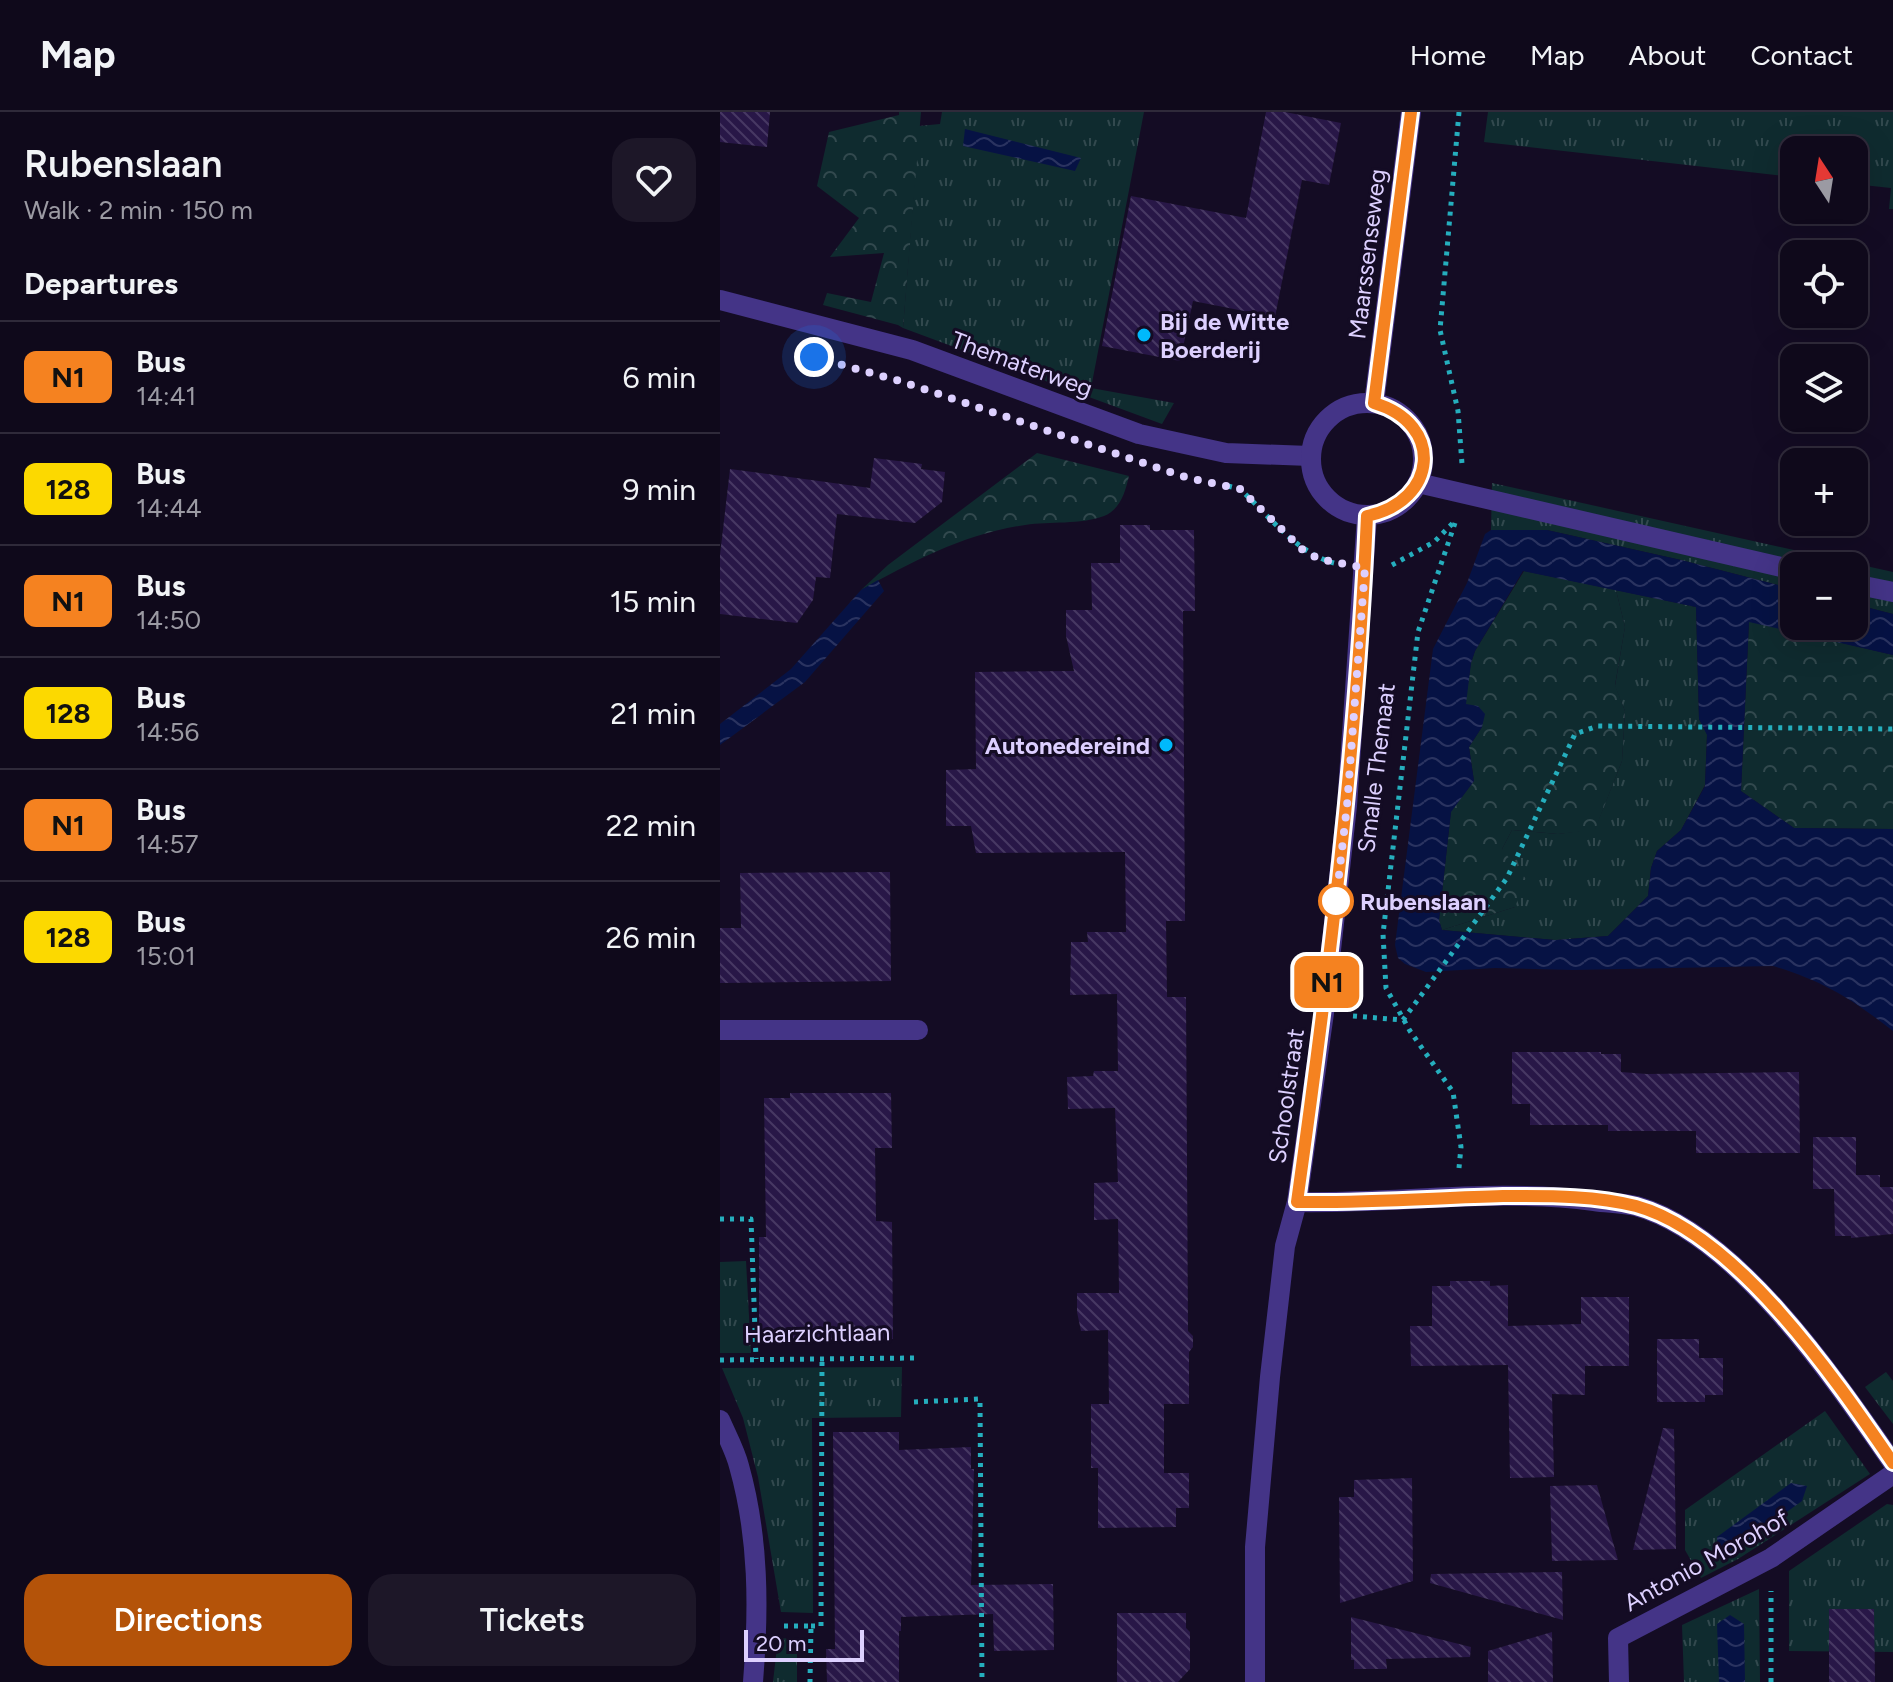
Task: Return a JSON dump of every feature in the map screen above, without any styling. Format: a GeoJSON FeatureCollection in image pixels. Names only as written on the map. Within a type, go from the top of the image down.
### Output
{"type":"FeatureCollection","features":[{"type":"Feature","properties":{"kind":"street","name":"Maarssenseweg"},"geometry":{"type":"LineString","coordinates":[[1374,403],[1411,112]]}},
{"type":"Feature","properties":{"kind":"street","name":"Thematerweg"},"geometry":{"type":"LineString","coordinates":[[720,300],[912,350],[1139,434],[1226,453],[1310,456]]}},
{"type":"Feature","properties":{"kind":"street"},"geometry":{"type":"LineString","coordinates":[[1356,403],[1374,403],[1392,408],[1406,418],[1417,432],[1423,449],[1423,467],[1418,483],[1406,500],[1388,512],[1367,516],[1349,513],[1332,504],[1319,491],[1312,474],[1310,456],[1314,438],[1324,422],[1339,410],[1356,403]]}},
{"type":"Feature","properties":{"kind":"street"},"geometry":{"type":"LineString","coordinates":[[1418,483],[1780,567]]}},
{"type":"Feature","properties":{"kind":"street","name":"Schoolstraat"},"geometry":{"type":"LineString","coordinates":[[1255,1682],[1255,1547],[1270,1377],[1285,1246],[1297,1202],[1324,1013],[1347,806],[1367,516]]}},
{"type":"Feature","properties":{"kind":"street"},"geometry":{"type":"LineString","coordinates":[[1868,587],[1893,592]]}},
{"type":"Feature","properties":{"kind":"street"},"geometry":{"type":"LineString","coordinates":[[720,1030],[918,1030]]}},
{"type":"Feature","properties":{"kind":"street"},"geometry":{"type":"LineString","coordinates":[[1297,1202],[1360,1203],[1458,1197],[1556,1196],[1636,1207],[1692,1232],[1746,1278],[1823,1362],[1893,1463]]}},
{"type":"Feature","properties":{"kind":"street"},"geometry":{"type":"LineString","coordinates":[[720,1420],[739,1464],[755,1545],[758,1626],[753,1682]]}},
{"type":"Feature","properties":{"kind":"street","name":"Antonio Morohof"},"geometry":{"type":"LineString","coordinates":[[1619,1682],[1618,1638],[1771,1558],[1893,1474]]}},
{"type":"Feature","properties":{"kind":"path"},"geometry":{"type":"LineString","coordinates":[[1459,112],[1440,330],[1458,411],[1463,451],[1461,491]]}},
{"type":"Feature","properties":{"kind":"path"},"geometry":{"type":"LineString","coordinates":[[1214,484],[1240,489],[1303,550],[1319,559],[1365,568],[1391,565],[1413,556],[1434,542],[1455,521]]}},
{"type":"Feature","properties":{"kind":"path","name":"Smalle Themaat"},"geometry":{"type":"LineString","coordinates":[[1458,1197],[1461,1147],[1453,1092],[1403,1020],[1386,988],[1383,934],[1418,632],[1455,521],[1461,491]]}},
{"type":"Feature","properties":{"kind":"path"},"geometry":{"type":"LineString","coordinates":[[1340,1015],[1403,1020],[1507,878],[1575,734],[1598,726],[1893,729]]}},
{"type":"Feature","properties":{"kind":"path"},"geometry":{"type":"LineString","coordinates":[[720,1219],[751,1219],[756,1359]]}},
{"type":"Feature","properties":{"kind":"path","name":"Haarzichtlaan"},"geometry":{"type":"LineString","coordinates":[[720,1360],[914,1358]]}},
{"type":"Feature","properties":{"kind":"path"},"geometry":{"type":"LineString","coordinates":[[758,1626],[821,1626],[822,1360]]}},
{"type":"Feature","properties":{"kind":"path"},"geometry":{"type":"LineString","coordinates":[[914,1402],[980,1399],[982,1682]]}},
{"type":"Feature","properties":{"kind":"path"},"geometry":{"type":"LineString","coordinates":[[1771,1558],[1771,1682]]}},
{"type":"Feature","properties":{"kind":"path"},"geometry":{"type":"LineString","coordinates":[[810,1682],[811,1626]]}},
{"type":"Feature","properties":{"kind":"green space"},"geometry":{"type":"Polygon","coordinates":[[[899,112],[921,112],[903,328],[823,305],[827,293],[871,302],[884,253],[830,257],[859,218],[817,186],[829,132],[899,115],[899,112]]]}},
{"type":"Feature","properties":{"kind":"green space"},"geometry":{"type":"Polygon","coordinates":[[[942,112],[1144,112],[1091,388],[1174,403],[1162,424],[903,328],[919,126],[940,124],[942,112]]]}},
{"type":"Feature","properties":{"kind":"green space"},"geometry":{"type":"Polygon","coordinates":[[[1488,112],[1893,112],[1893,209],[1889,209],[1891,188],[1868,186],[1868,136],[1780,136],[1780,175],[1484,142],[1488,112]]]}},
{"type":"Feature","properties":{"kind":"green space"},"geometry":{"type":"Polygon","coordinates":[[[1037,453],[1129,476],[1115,509],[1095,519],[1025,525],[981,535],[920,559],[861,590],[888,565],[1037,453]]]}},
{"type":"Feature","properties":{"kind":"green space"},"geometry":{"type":"Polygon","coordinates":[[[1492,483],[1803,552],[1780,552],[1780,585],[1547,530],[1491,530],[1492,483]]]}},
{"type":"Feature","properties":{"kind":"green space"},"geometry":{"type":"Polygon","coordinates":[[[1868,566],[1893,572],[1893,614],[1868,608],[1868,566]]]}},
{"type":"Feature","properties":{"kind":"green space"},"geometry":{"type":"Polygon","coordinates":[[[1524,571],[1616,590],[1625,627],[1615,685],[1625,711],[1622,761],[1595,830],[1558,834],[1512,830],[1502,849],[1526,879],[1515,907],[1442,930],[1439,920],[1451,811],[1474,781],[1469,747],[1482,727],[1465,704],[1471,663],[1475,651],[1524,571]]]}},
{"type":"Feature","properties":{"kind":"green space"},"geometry":{"type":"Polygon","coordinates":[[[1616,590],[1696,607],[1699,719],[1707,734],[1705,785],[1681,830],[1657,851],[1651,868],[1648,896],[1608,936],[1555,940],[1442,930],[1515,907],[1502,849],[1512,830],[1558,834],[1595,829],[1622,761],[1625,711],[1615,686],[1625,627],[1616,590]]]}},
{"type":"Feature","properties":{"kind":"green space"},"geometry":{"type":"Polygon","coordinates":[[[1749,621],[1780,628],[1780,640],[1829,640],[1893,655],[1893,829],[1794,828],[1741,791],[1749,621]]]}},
{"type":"Feature","properties":{"kind":"green space"},"geometry":{"type":"Polygon","coordinates":[[[746,1261],[751,1353],[720,1353],[720,1262],[746,1261]]]}},
{"type":"Feature","properties":{"kind":"green space"},"geometry":{"type":"Polygon","coordinates":[[[902,1367],[901,1417],[812,1418],[813,1613],[781,1612],[758,1477],[743,1418],[722,1368],[902,1367]]]}},
{"type":"Feature","properties":{"kind":"green space"},"geometry":{"type":"Polygon","coordinates":[[[1886,1372],[1893,1381],[1893,1424],[1865,1387],[1886,1372]]]}},
{"type":"Feature","properties":{"kind":"green space"},"geometry":{"type":"Polygon","coordinates":[[[1825,1411],[1870,1474],[1738,1559],[1701,1578],[1685,1550],[1685,1510],[1825,1411]]]}},
{"type":"Feature","properties":{"kind":"green space"},"geometry":{"type":"Polygon","coordinates":[[[1887,1504],[1893,1505],[1893,1652],[1789,1651],[1789,1571],[1887,1504]]]}},
{"type":"Feature","properties":{"kind":"green space"},"geometry":{"type":"Polygon","coordinates":[[[1759,1589],[1760,1682],[1684,1682],[1682,1625],[1759,1589]]]}},
{"type":"Feature","properties":{"kind":"green space"},"geometry":{"type":"Polygon","coordinates":[[[778,1638],[797,1639],[797,1682],[773,1682],[778,1638]]]}},
{"type":"Feature","properties":{"kind":"water"},"geometry":{"type":"Polygon","coordinates":[[[965,129],[1081,158],[1075,171],[963,146],[965,129]]]}},
{"type":"Feature","properties":{"kind":"water"},"geometry":{"type":"Polygon","coordinates":[[[1491,530],[1547,530],[1780,585],[1780,629],[1749,622],[1741,791],[1794,828],[1893,829],[1893,1031],[1836,992],[1773,966],[1573,970],[1495,968],[1426,972],[1398,958],[1395,945],[1433,649],[1467,583],[1485,534],[1491,530]],[[1523,571],[1475,651],[1471,663],[1466,704],[1478,706],[1485,714],[1482,727],[1469,747],[1474,781],[1451,812],[1439,920],[1442,930],[1555,940],[1608,936],[1648,896],[1651,868],[1657,851],[1681,830],[1705,786],[1707,735],[1699,719],[1696,607],[1523,571]]]}},
{"type":"Feature","properties":{"kind":"water"},"geometry":{"type":"Polygon","coordinates":[[[878,580],[884,591],[805,682],[720,745],[720,724],[791,669],[861,590],[878,580]]]}},
{"type":"Feature","properties":{"kind":"water"},"geometry":{"type":"Polygon","coordinates":[[[1868,608],[1893,614],[1893,655],[1828,640],[1868,640],[1868,608]]]}},
{"type":"Feature","properties":{"kind":"water"},"geometry":{"type":"Polygon","coordinates":[[[1791,1483],[1807,1486],[1802,1501],[1737,1548],[1718,1553],[1717,1537],[1791,1483]]]}},
{"type":"Feature","properties":{"kind":"water"},"geometry":{"type":"Polygon","coordinates":[[[1730,1615],[1744,1624],[1745,1682],[1719,1682],[1717,1624],[1730,1615]]]}},
{"type":"Feature","properties":{"kind":"building"},"geometry":{"type":"Polygon","coordinates":[[[720,112],[770,112],[767,147],[720,142],[720,112]]]}},
{"type":"Feature","properties":{"kind":"building"},"geometry":{"type":"Polygon","coordinates":[[[1266,112],[1285,112],[1341,123],[1329,185],[1302,180],[1275,317],[1193,301],[1180,361],[1102,346],[1131,196],[1246,218],[1266,112]]]}},
{"type":"Feature","properties":{"kind":"building"},"geometry":{"type":"Polygon","coordinates":[[[874,458],[922,464],[921,469],[945,472],[942,502],[915,523],[837,514],[830,578],[816,577],[813,600],[797,623],[720,614],[720,555],[730,469],[870,488],[874,458]]]}},
{"type":"Feature","properties":{"kind":"building"},"geometry":{"type":"Polygon","coordinates":[[[1120,525],[1150,525],[1150,530],[1194,530],[1195,611],[1183,611],[1185,921],[1166,921],[1167,997],[1186,997],[1188,1331],[1193,1336],[1193,1347],[1189,1352],[1189,1404],[1164,1404],[1164,1473],[1189,1473],[1189,1508],[1176,1508],[1176,1527],[1098,1528],[1098,1468],[1091,1468],[1091,1404],[1109,1404],[1108,1330],[1081,1331],[1077,1312],[1077,1293],[1119,1293],[1118,1219],[1094,1220],[1094,1183],[1118,1182],[1115,1108],[1068,1109],[1067,1077],[1093,1076],[1094,1071],[1118,1071],[1117,994],[1070,995],[1071,942],[1088,942],[1087,932],[1126,932],[1125,852],[976,853],[971,826],[946,826],[946,770],[976,769],[975,672],[1074,671],[1066,636],[1066,610],[1092,610],[1091,563],[1120,563],[1120,525]]]}},
{"type":"Feature","properties":{"kind":"building"},"geometry":{"type":"Polygon","coordinates":[[[890,872],[891,981],[720,983],[720,928],[741,928],[740,873],[890,872]]]}},
{"type":"Feature","properties":{"kind":"building"},"geometry":{"type":"Polygon","coordinates":[[[1512,1052],[1621,1054],[1621,1072],[1647,1074],[1799,1072],[1800,1153],[1696,1153],[1696,1131],[1608,1131],[1608,1125],[1530,1125],[1530,1104],[1512,1104],[1512,1052]]]}},
{"type":"Feature","properties":{"kind":"building"},"geometry":{"type":"Polygon","coordinates":[[[790,1093],[891,1093],[892,1148],[875,1148],[876,1221],[892,1222],[893,1339],[759,1340],[759,1237],[766,1237],[764,1098],[790,1098],[790,1093]]]}},
{"type":"Feature","properties":{"kind":"building"},"geometry":{"type":"Polygon","coordinates":[[[1813,1137],[1856,1137],[1856,1175],[1880,1175],[1880,1187],[1893,1187],[1893,1234],[1851,1238],[1835,1236],[1834,1189],[1813,1189],[1813,1137]]]}},
{"type":"Feature","properties":{"kind":"building"},"geometry":{"type":"Polygon","coordinates":[[[1450,1281],[1490,1281],[1490,1286],[1508,1285],[1508,1326],[1581,1324],[1581,1297],[1629,1297],[1629,1366],[1585,1366],[1585,1395],[1552,1394],[1554,1477],[1510,1478],[1508,1365],[1411,1366],[1410,1326],[1432,1326],[1432,1286],[1450,1286],[1450,1281]]]}},
{"type":"Feature","properties":{"kind":"building"},"geometry":{"type":"Polygon","coordinates":[[[1657,1339],[1699,1339],[1699,1358],[1723,1358],[1723,1395],[1705,1395],[1705,1402],[1657,1402],[1657,1339]]]}},
{"type":"Feature","properties":{"kind":"building"},"geometry":{"type":"Polygon","coordinates":[[[1663,1428],[1674,1429],[1676,1549],[1633,1550],[1663,1428]]]}},
{"type":"Feature","properties":{"kind":"building"},"geometry":{"type":"Polygon","coordinates":[[[833,1432],[899,1432],[899,1450],[971,1447],[971,1469],[974,1469],[971,1585],[1053,1584],[1054,1650],[994,1651],[993,1614],[901,1617],[899,1682],[827,1682],[826,1649],[835,1649],[833,1432]]]}},
{"type":"Feature","properties":{"kind":"building"},"geometry":{"type":"Polygon","coordinates":[[[1412,1478],[1413,1581],[1340,1603],[1339,1497],[1354,1497],[1354,1480],[1412,1478]]]}},
{"type":"Feature","properties":{"kind":"building"},"geometry":{"type":"Polygon","coordinates":[[[1597,1485],[1618,1560],[1552,1561],[1550,1486],[1597,1485]]]}},
{"type":"Feature","properties":{"kind":"building"},"geometry":{"type":"Polygon","coordinates":[[[1562,1572],[1563,1620],[1430,1583],[1431,1574],[1562,1572]]]}},
{"type":"Feature","properties":{"kind":"building"},"geometry":{"type":"Polygon","coordinates":[[[1829,1609],[1874,1609],[1875,1682],[1829,1682],[1829,1609]]]}},
{"type":"Feature","properties":{"kind":"building"},"geometry":{"type":"Polygon","coordinates":[[[1117,1613],[1186,1613],[1186,1628],[1190,1632],[1190,1669],[1178,1682],[1117,1682],[1117,1613]]]}},
{"type":"Feature","properties":{"kind":"building"},"geometry":{"type":"Polygon","coordinates":[[[1351,1617],[1471,1647],[1470,1657],[1386,1659],[1387,1669],[1354,1669],[1354,1660],[1351,1660],[1351,1617]]]}},
{"type":"Feature","properties":{"kind":"building"},"geometry":{"type":"Polygon","coordinates":[[[1552,1632],[1553,1682],[1488,1682],[1488,1651],[1552,1632]]]}},
{"type":"Feature","properties":{"kind":"bus line","name":"N1"},"geometry":{"type":"LineString","coordinates":[[1411,112],[1374,403],[1392,408],[1406,418],[1417,432],[1423,449],[1423,467],[1418,483],[1406,500],[1388,512],[1367,516],[1347,806],[1324,1013],[1297,1202],[1360,1203],[1458,1197],[1556,1196],[1636,1207],[1692,1232],[1746,1278],[1823,1362],[1893,1463]]}},
{"type":"Feature","properties":{"kind":"place","name":"Bij de Witte Boerderij"},"geometry":{"type":"Point","coordinates":[1144,335]}},
{"type":"Feature","properties":{"kind":"place","name":"Autonedereind"},"geometry":{"type":"Point","coordinates":[1166,745]}},
{"type":"Feature","properties":{"kind":"place","name":"Rubenslaan"},"geometry":{"type":"Point","coordinates":[1336,901]}},
{"type":"Feature","properties":{"kind":"route"},"geometry":{"type":"LineString","coordinates":[[814,357],[903,382],[1188,478],[1240,489],[1303,550],[1319,559],[1365,568],[1347,806],[1336,901]]}}]}
